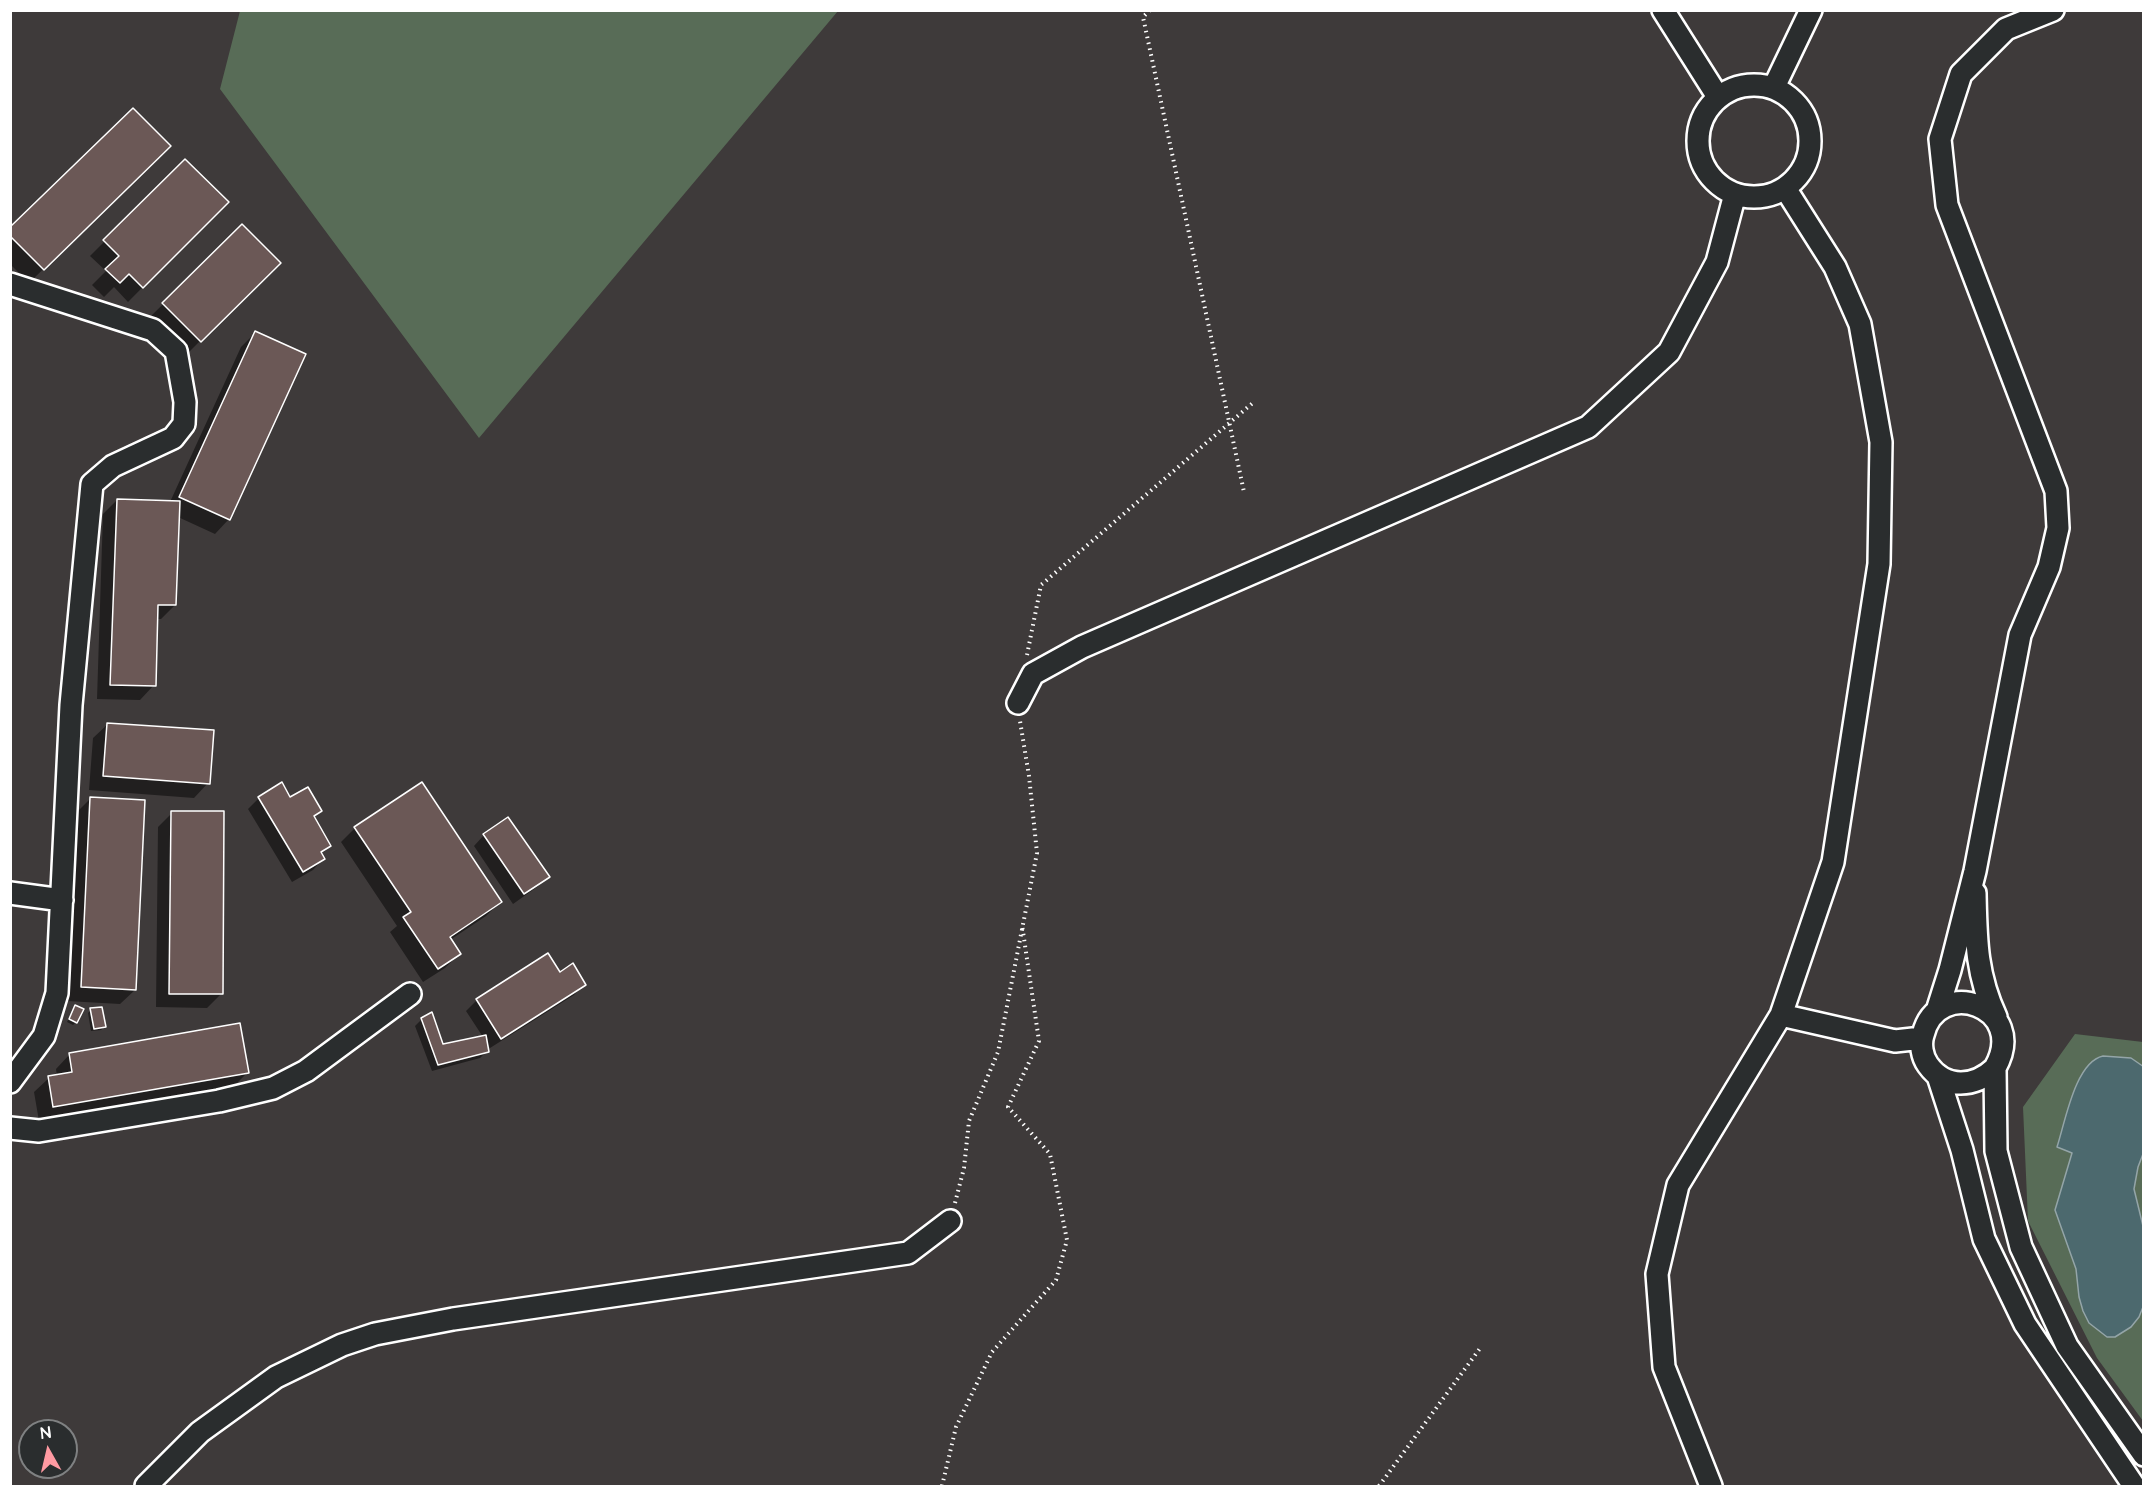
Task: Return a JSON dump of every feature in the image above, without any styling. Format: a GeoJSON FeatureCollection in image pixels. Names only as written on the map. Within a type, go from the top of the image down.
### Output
{"type":"FeatureCollection","features":[{"type":"Feature","properties":{"kind":"street"},"geometry":{"type":"LineString","coordinates":[[1663,10],[1718,97]]}},
{"type":"Feature","properties":{"kind":"street"},"geometry":{"type":"LineString","coordinates":[[1774,87],[1811,10]]}},
{"type":"Feature","properties":{"kind":"street"},"geometry":{"type":"LineString","coordinates":[[2052,10],[2006,29],[1961,74],[1940,139],[1947,205],[2056,491],[2058,528],[2049,567],[2020,635],[1975,871],[1950,970],[1937,1011],[1924,1028],[1922,1049],[1927,1064],[1938,1076],[1962,1150],[1984,1239],[2025,1324],[2134,1486]]}},
{"type":"Feature","properties":{"kind":"street"},"geometry":{"type":"LineString","coordinates":[[1747,84],[1774,87],[1789,95],[1803,111],[1811,132],[1809,156],[1800,174],[1785,188],[1762,197],[1735,194],[1720,186],[1704,168],[1698,148],[1701,120],[1709,106],[1718,97],[1747,84]]}},
{"type":"Feature","properties":{"kind":"street"},"geometry":{"type":"LineString","coordinates":[[1711,1486],[1664,1367],[1657,1274],[1678,1185],[1781,1015],[1833,862],[1879,564],[1881,442],[1860,324],[1835,267],[1785,188]]}},
{"type":"Feature","properties":{"kind":"street"},"geometry":{"type":"LineString","coordinates":[[1018,703],[1033,674],[1082,648],[1588,427],[1669,352],[1717,262],[1735,194]]}},
{"type":"Feature","properties":{"kind":"street"},"geometry":{"type":"LineString","coordinates":[[10,284],[153,330],[176,351],[185,402],[184,424],[172,438],[113,466],[92,484],[71,705],[57,993],[44,1036],[10,1082]]}},
{"type":"Feature","properties":{"kind":"street"},"geometry":{"type":"LineString","coordinates":[[1938,1076],[1958,1084],[1979,1081],[1995,1068],[2004,1046],[2003,1034],[1985,994],[1977,954],[1975,871]]}},
{"type":"Feature","properties":{"kind":"street"},"geometry":{"type":"LineString","coordinates":[[10,893],[62,900]]}},
{"type":"Feature","properties":{"kind":"street"},"geometry":{"type":"LineString","coordinates":[[10,1128],[39,1131],[219,1101],[273,1088],[306,1071],[410,994]]}},
{"type":"Feature","properties":{"kind":"street"},"geometry":{"type":"LineString","coordinates":[[1937,1011],[1959,1002],[1970,1003],[1982,1006],[1998,1022]]}},
{"type":"Feature","properties":{"kind":"street"},"geometry":{"type":"LineString","coordinates":[[1781,1015],[1894,1041],[1922,1038]]}},
{"type":"Feature","properties":{"kind":"street"},"geometry":{"type":"LineString","coordinates":[[1995,1068],[1996,1151],[2021,1247],[2067,1346],[2144,1455]]}},
{"type":"Feature","properties":{"kind":"street"},"geometry":{"type":"LineString","coordinates":[[146,1486],[200,1432],[276,1377],[342,1345],[375,1334],[453,1319],[908,1253],[950,1221]]}},
{"type":"Feature","properties":{"kind":"path"},"geometry":{"type":"LineString","coordinates":[[1150,10],[1143,16],[1244,492]]}},
{"type":"Feature","properties":{"kind":"path"},"geometry":{"type":"LineString","coordinates":[[1033,674],[1026,656],[1041,585],[1255,401]]}},
{"type":"Feature","properties":{"kind":"path"},"geometry":{"type":"LineString","coordinates":[[950,1221],[964,1168],[969,1121],[998,1052],[1037,853],[1018,703]]}},
{"type":"Feature","properties":{"kind":"path"},"geometry":{"type":"LineString","coordinates":[[942,1486],[956,1427],[992,1352],[1056,1281],[1067,1240],[1050,1154],[1008,1107],[1039,1041],[1022,925]]}},
{"type":"Feature","properties":{"kind":"path"},"geometry":{"type":"LineString","coordinates":[[1379,1486],[1481,1347]]}},
{"type":"Feature","properties":{"kind":"green space"},"geometry":{"type":"Polygon","coordinates":[[[240,10],[838,11],[479,438],[220,89],[240,10]]]}},
{"type":"Feature","properties":{"kind":"green space"},"geometry":{"type":"Polygon","coordinates":[[[2075,1034],[2143,1042],[2143,1421],[2097,1358],[2028,1221],[2023,1107],[2075,1034]]]}},
{"type":"Feature","properties":{"kind":"water"},"geometry":{"type":"Polygon","coordinates":[[[2103,1056],[2131,1058],[2144,1067],[2143,1154],[2134,1189],[2143,1226],[2143,1307],[2131,1327],[2115,1337],[2107,1337],[2089,1323],[2083,1311],[2076,1269],[2055,1210],[2072,1153],[2057,1147],[2072,1095],[2085,1069],[2093,1061],[2103,1056]]]}},
{"type":"Feature","properties":{"kind":"building"},"geometry":{"type":"Polygon","coordinates":[[[133,108],[171,146],[44,270],[10,236],[10,227],[133,108]]]}},
{"type":"Feature","properties":{"kind":"building"},"geometry":{"type":"Polygon","coordinates":[[[185,159],[229,202],[143,288],[129,274],[120,283],[105,269],[119,256],[103,240],[185,159]]]}},
{"type":"Feature","properties":{"kind":"building"},"geometry":{"type":"Polygon","coordinates":[[[242,224],[281,263],[201,342],[162,303],[242,224]]]}},
{"type":"Feature","properties":{"kind":"building"},"geometry":{"type":"Polygon","coordinates":[[[255,331],[306,354],[230,520],[179,497],[255,331]]]}},
{"type":"Feature","properties":{"kind":"building"},"geometry":{"type":"Polygon","coordinates":[[[117,499],[180,501],[176,605],[158,605],[156,686],[110,685],[117,499]]]}},
{"type":"Feature","properties":{"kind":"building"},"geometry":{"type":"Polygon","coordinates":[[[107,723],[214,730],[210,784],[103,776],[107,723]]]}},
{"type":"Feature","properties":{"kind":"building"},"geometry":{"type":"Polygon","coordinates":[[[282,782],[290,797],[308,787],[322,811],[314,816],[331,846],[321,852],[325,859],[303,872],[258,797],[282,782]]]}},
{"type":"Feature","properties":{"kind":"building"},"geometry":{"type":"Polygon","coordinates":[[[422,782],[502,902],[450,937],[461,954],[438,969],[403,917],[411,912],[354,827],[422,782]]]}},
{"type":"Feature","properties":{"kind":"building"},"geometry":{"type":"Polygon","coordinates":[[[90,797],[145,800],[136,990],[81,987],[90,797]]]}},
{"type":"Feature","properties":{"kind":"building"},"geometry":{"type":"Polygon","coordinates":[[[171,811],[224,811],[223,994],[169,994],[171,811]]]}},
{"type":"Feature","properties":{"kind":"building"},"geometry":{"type":"Polygon","coordinates":[[[508,817],[550,877],[524,894],[483,834],[508,817]]]}},
{"type":"Feature","properties":{"kind":"building"},"geometry":{"type":"Polygon","coordinates":[[[548,953],[560,972],[573,963],[586,985],[501,1039],[476,999],[548,953]]]}},
{"type":"Feature","properties":{"kind":"building"},"geometry":{"type":"Polygon","coordinates":[[[75,1005],[84,1009],[77,1023],[69,1019],[75,1005]]]}},
{"type":"Feature","properties":{"kind":"building"},"geometry":{"type":"Polygon","coordinates":[[[102,1007],[106,1027],[94,1029],[90,1008],[102,1007]]]}},
{"type":"Feature","properties":{"kind":"building"},"geometry":{"type":"Polygon","coordinates":[[[432,1012],[443,1044],[486,1035],[489,1052],[438,1065],[421,1018],[432,1012]]]}},
{"type":"Feature","properties":{"kind":"building"},"geometry":{"type":"Polygon","coordinates":[[[240,1023],[249,1073],[53,1107],[48,1076],[72,1072],[69,1053],[240,1023]]]}}]}
